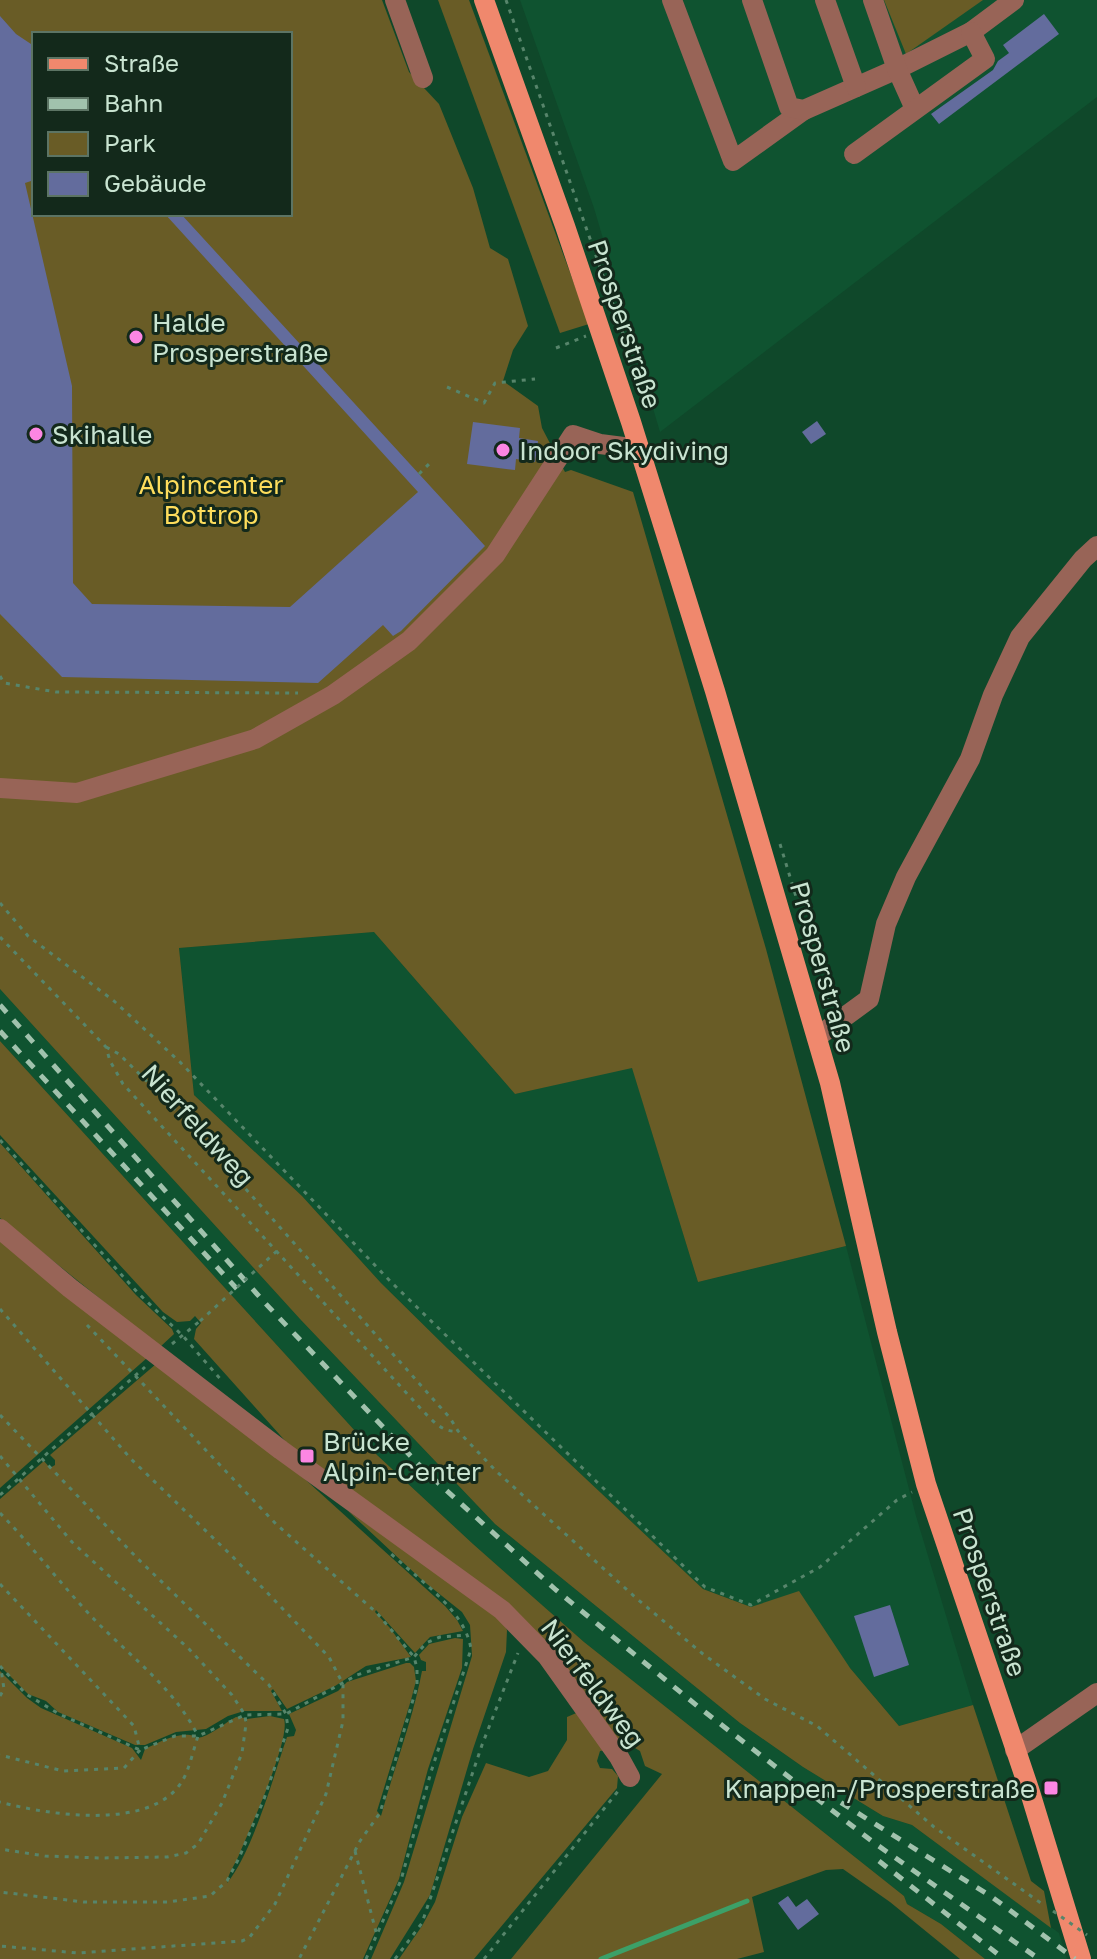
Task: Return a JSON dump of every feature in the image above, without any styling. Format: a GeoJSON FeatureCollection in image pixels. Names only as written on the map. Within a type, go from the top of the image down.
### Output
{"type":"FeatureCollection","features":[{"type":"Feature","properties":{"kind":"main road","name":"Prosperstraße"},"geometry":{"type":"LineString","coordinates":[[484,0],[565,226],[732,747],[830,1083],[887,1332],[926,1484],[1081,1959]]}},
{"type":"Feature","properties":{"kind":"street"},"geometry":{"type":"LineString","coordinates":[[395,0],[423,78]]}},
{"type":"Feature","properties":{"kind":"street"},"geometry":{"type":"LineString","coordinates":[[672,0],[733,161],[804,110],[971,32],[1014,0]]}},
{"type":"Feature","properties":{"kind":"street"},"geometry":{"type":"LineString","coordinates":[[752,0],[789,107],[804,110]]}},
{"type":"Feature","properties":{"kind":"street"},"geometry":{"type":"LineString","coordinates":[[825,0],[856,87]]}},
{"type":"Feature","properties":{"kind":"street"},"geometry":{"type":"LineString","coordinates":[[873,0],[897,69],[915,109]]}},
{"type":"Feature","properties":{"kind":"street"},"geometry":{"type":"LineString","coordinates":[[854,154],[985,59],[971,32]]}},
{"type":"Feature","properties":{"kind":"street"},"geometry":{"type":"LineString","coordinates":[[0,788],[77,793],[255,739],[333,695],[409,641],[495,555],[573,435],[600,444],[639,449]]}},
{"type":"Feature","properties":{"kind":"street"},"geometry":{"type":"LineString","coordinates":[[817,1037],[869,999],[886,924],[906,877],[970,759],[993,695],[1020,637],[1097,546]]}},
{"type":"Feature","properties":{"kind":"street","name":"Nierfeldweg"},"geometry":{"type":"LineString","coordinates":[[0,1229],[70,1288],[281,1450],[502,1610],[547,1656],[630,1777]]}},
{"type":"Feature","properties":{"kind":"street"},"geometry":{"type":"LineString","coordinates":[[1015,1750],[1097,1693]]}},
{"type":"Feature","properties":{"kind":"path"},"geometry":{"type":"LineString","coordinates":[[447,387],[484,403],[495,383],[535,379]]}},
{"type":"Feature","properties":{"kind":"path"},"geometry":{"type":"LineString","coordinates":[[419,474],[431,462]]}},
{"type":"Feature","properties":{"kind":"path"},"geometry":{"type":"LineString","coordinates":[[0,676],[4,683],[56,692],[304,694]]}},
{"type":"Feature","properties":{"kind":"path"},"geometry":{"type":"LineString","coordinates":[[0,903],[28,936],[114,1001],[180,1062],[391,1282],[705,1587],[751,1605],[820,1567],[897,1500],[926,1484]]}},
{"type":"Feature","properties":{"kind":"path","name":"Nierfeldweg"},"geometry":{"type":"LineString","coordinates":[[0,937],[106,1047],[123,1084],[433,1422],[449,1432],[458,1431]]}},
{"type":"Feature","properties":{"kind":"path"},"geometry":{"type":"LineString","coordinates":[[106,1047],[136,1070],[221,1159],[450,1418],[458,1431],[552,1523],[703,1654],[765,1699],[817,1726],[934,1827],[1087,1935]]}},
{"type":"Feature","properties":{"kind":"path"},"geometry":{"type":"LineString","coordinates":[[0,1140],[138,1293],[183,1336]]}},
{"type":"Feature","properties":{"kind":"path"},"geometry":{"type":"LineString","coordinates":[[179,1339],[278,1250]]}},
{"type":"Feature","properties":{"kind":"path"},"geometry":{"type":"LineString","coordinates":[[0,1309],[131,1459],[232,1556],[329,1657],[343,1684],[343,1721],[326,1794],[275,1904],[249,1938],[165,1948],[78,1953],[0,1946]]}},
{"type":"Feature","properties":{"kind":"path"},"geometry":{"type":"LineString","coordinates":[[82,1319],[138,1373],[276,1524],[377,1613],[414,1657],[417,1686],[380,1813],[355,1851],[299,1959]]}},
{"type":"Feature","properties":{"kind":"path"},"geometry":{"type":"LineString","coordinates":[[0,1495],[138,1373]]}},
{"type":"Feature","properties":{"kind":"path"},"geometry":{"type":"LineString","coordinates":[[0,1415],[138,1559],[269,1685],[286,1714],[288,1728],[264,1799],[227,1881],[210,1896],[168,1902],[84,1902],[0,1892]]}},
{"type":"Feature","properties":{"kind":"path"},"geometry":{"type":"LineString","coordinates":[[0,1456],[72,1542],[189,1649],[232,1695],[245,1715],[242,1753],[222,1803],[198,1844],[186,1853],[167,1857],[100,1858],[34,1855],[0,1849]]}},
{"type":"Feature","properties":{"kind":"path"},"geometry":{"type":"LineString","coordinates":[[0,1513],[92,1616],[165,1688],[188,1715],[198,1736],[182,1782],[161,1803],[135,1812],[76,1815],[0,1802]]}},
{"type":"Feature","properties":{"kind":"path"},"geometry":{"type":"LineString","coordinates":[[366,1959],[401,1880],[431,1772],[471,1649],[468,1634],[447,1604],[388,1551]]}},
{"type":"Feature","properties":{"kind":"path"},"geometry":{"type":"LineString","coordinates":[[0,1584],[134,1726],[140,1750]]}},
{"type":"Feature","properties":{"kind":"path"},"geometry":{"type":"LineString","coordinates":[[0,1755],[63,1771],[124,1768],[140,1750],[175,1736],[198,1736],[245,1715],[286,1714],[368,1671],[414,1657],[426,1643],[440,1637],[468,1634]]}},
{"type":"Feature","properties":{"kind":"path"},"geometry":{"type":"LineString","coordinates":[[395,1959],[422,1923],[492,1716],[513,1660],[528,1635]]}},
{"type":"Feature","properties":{"kind":"path"},"geometry":{"type":"LineString","coordinates":[[0,1667],[26,1694],[59,1714],[140,1750]]}},
{"type":"Feature","properties":{"kind":"path"},"geometry":{"type":"LineString","coordinates":[[0,1667],[4,1689],[0,1696]]}},
{"type":"Feature","properties":{"kind":"path"},"geometry":{"type":"LineString","coordinates":[[484,1959],[630,1777]]}},
{"type":"Feature","properties":{"kind":"path"},"geometry":{"type":"LineString","coordinates":[[355,1851],[376,1933]]}},
{"type":"Feature","properties":{"kind":"shaded area"},"geometry":{"type":"Polygon","coordinates":[[[520,0],[1097,0],[1097,97],[660,432],[594,208],[520,0]]]}},
{"type":"Feature","properties":{"kind":"shaded area"},"geometry":{"type":"Polygon","coordinates":[[[374,932],[515,1094],[632,1067],[698,1282],[846,1246],[916,1516],[973,1705],[899,1726],[850,1668],[751,1607],[703,1589],[447,1348],[381,1283],[302,1196],[194,1095],[179,948],[374,932]]]}},
{"type":"Feature","properties":{"kind":"shaded area"},"geometry":{"type":"Polygon","coordinates":[[[0,989],[300,1319],[495,1524],[740,1723],[803,1767],[883,1816],[912,1825],[1059,1933],[1067,1959],[985,1959],[941,1924],[907,1904],[904,1896],[584,1642],[473,1544],[377,1455],[0,1041],[0,989]]]}},
{"type":"Feature","properties":{"kind":"green space","name":"Alpincenter Bottrop"},"geometry":{"type":"Polygon","coordinates":[[[0,0],[382,0],[409,72],[439,104],[473,188],[490,248],[508,259],[528,326],[513,350],[503,381],[538,406],[542,428],[565,472],[571,470],[633,492],[766,949],[846,1246],[698,1282],[632,1068],[515,1094],[374,932],[179,948],[194,1095],[302,1196],[381,1283],[447,1348],[703,1589],[751,1607],[799,1591],[850,1668],[899,1726],[973,1705],[1031,1881],[1044,1891],[1051,1928],[912,1825],[883,1816],[803,1767],[740,1723],[495,1524],[300,1319],[0,989],[0,0]]]}},
{"type":"Feature","properties":{"kind":"green space"},"geometry":{"type":"Polygon","coordinates":[[[438,0],[469,0],[589,324],[560,333],[438,0]]]}},
{"type":"Feature","properties":{"kind":"green space"},"geometry":{"type":"Polygon","coordinates":[[[884,0],[983,0],[906,54],[884,0]]]}},
{"type":"Feature","properties":{"kind":"green space"},"geometry":{"type":"Polygon","coordinates":[[[0,1041],[377,1455],[584,1642],[904,1896],[907,1904],[941,1924],[985,1959],[960,1959],[890,1902],[843,1869],[826,1870],[752,1897],[764,1952],[737,1959],[511,1959],[662,1774],[645,1766],[640,1751],[630,1745],[618,1747],[561,1666],[288,1444],[194,1339],[201,1323],[195,1316],[190,1321],[177,1322],[163,1312],[0,1135],[0,1041]]]}},
{"type":"Feature","properties":{"kind":"green space"},"geometry":{"type":"Polygon","coordinates":[[[0,1143],[136,1295],[172,1329],[174,1334],[160,1347],[0,1218],[0,1143]]]}},
{"type":"Feature","properties":{"kind":"green space"},"geometry":{"type":"Polygon","coordinates":[[[0,1240],[148,1357],[0,1488],[0,1240]]]}},
{"type":"Feature","properties":{"kind":"green space"},"geometry":{"type":"Polygon","coordinates":[[[156,1364],[287,1463],[445,1606],[463,1631],[430,1637],[415,1653],[376,1610],[411,1657],[366,1666],[335,1686],[287,1709],[273,1689],[271,1691],[282,1711],[244,1711],[206,1729],[176,1732],[145,1745],[135,1745],[58,1712],[46,1701],[28,1694],[0,1666],[0,1499],[44,1461],[50,1468],[55,1465],[50,1455],[156,1364]]]}},
{"type":"Feature","properties":{"kind":"green space"},"geometry":{"type":"Polygon","coordinates":[[[348,1511],[499,1615],[507,1630],[506,1652],[473,1749],[430,1895],[390,1959],[371,1959],[404,1882],[472,1656],[470,1625],[462,1612],[422,1580],[348,1511]]]}},
{"type":"Feature","properties":{"kind":"green space"},"geometry":{"type":"Polygon","coordinates":[[[463,1639],[462,1668],[428,1769],[399,1879],[363,1959],[0,1959],[0,1671],[41,1708],[132,1748],[141,1760],[145,1749],[161,1741],[184,1735],[202,1737],[236,1717],[244,1718],[247,1722],[247,1719],[270,1716],[284,1719],[275,1764],[227,1883],[254,1834],[287,1737],[294,1736],[296,1730],[289,1714],[338,1691],[347,1682],[406,1663],[414,1667],[416,1681],[377,1811],[381,1816],[422,1671],[426,1671],[426,1662],[419,1655],[429,1644],[463,1639]]]}},
{"type":"Feature","properties":{"kind":"green space"},"geometry":{"type":"Polygon","coordinates":[[[581,1711],[607,1750],[600,1751],[597,1761],[600,1768],[612,1769],[618,1776],[617,1788],[474,1959],[399,1959],[435,1902],[462,1817],[486,1763],[529,1777],[548,1771],[567,1740],[567,1717],[581,1711]]]}},
{"type":"Feature","properties":{"kind":"building"},"geometry":{"type":"Polygon","coordinates":[[[1044,14],[1059,34],[939,124],[931,114],[993,70],[998,61],[1009,53],[1003,45],[1044,14]]]}},
{"type":"Feature","properties":{"kind":"building","name":"Skihalle"},"geometry":{"type":"Polygon","coordinates":[[[0,16],[16,34],[32,45],[32,181],[25,183],[72,386],[73,583],[92,604],[290,607],[418,492],[167,216],[183,216],[485,546],[401,631],[393,636],[383,625],[318,683],[62,677],[0,614],[0,16]]]}},
{"type":"Feature","properties":{"kind":"building"},"geometry":{"type":"Polygon","coordinates":[[[817,421],[826,434],[811,444],[802,432],[817,421]]]}},
{"type":"Feature","properties":{"kind":"building","name":"Indoor Skydiving"},"geometry":{"type":"Polygon","coordinates":[[[473,422],[520,428],[519,438],[538,441],[535,462],[516,459],[515,470],[467,464],[473,422]]]}},
{"type":"Feature","properties":{"kind":"building"},"geometry":{"type":"Polygon","coordinates":[[[890,1605],[909,1665],[874,1677],[854,1616],[890,1605]]]}},
{"type":"Feature","properties":{"kind":"building"},"geometry":{"type":"Polygon","coordinates":[[[788,1896],[796,1907],[807,1899],[819,1914],[798,1930],[778,1903],[788,1896]]]}},
{"type":"Feature","properties":{"kind":"waterway"},"geometry":{"type":"LineString","coordinates":[[601,1959],[747,1901]]}},
{"type":"Feature","properties":{"kind":"railway"},"geometry":{"type":"LineString","coordinates":[[0,1005],[265,1303],[424,1470],[556,1590],[701,1709],[873,1842],[1039,1959]]}},
{"type":"Feature","properties":{"kind":"railway"},"geometry":{"type":"LineString","coordinates":[[0,1031],[238,1290]]}},
{"type":"Feature","properties":{"kind":"railway"},"geometry":{"type":"LineString","coordinates":[[824,1792],[992,1897],[1075,1959]]}},
{"type":"Feature","properties":{"kind":"railway"},"geometry":{"type":"LineString","coordinates":[[879,1861],[1004,1959]]}},
{"type":"Feature","properties":{"kind":"place","name":"Halde Prosperstraße"},"geometry":{"type":"Point","coordinates":[136,337]}},
{"type":"Feature","properties":{"kind":"place","name":"Skihalle"},"geometry":{"type":"Point","coordinates":[36,434]}},
{"type":"Feature","properties":{"kind":"place","name":"Indoor Skydiving"},"geometry":{"type":"Point","coordinates":[503,450]}},
{"type":"Feature","properties":{"kind":"place","name":"Brücke Alpin-Center"},"geometry":{"type":"Point","coordinates":[307,1456]}},
{"type":"Feature","properties":{"kind":"place","name":"Knappen-/Prosperstraße"},"geometry":{"type":"Point","coordinates":[1051,1788]}}]}
